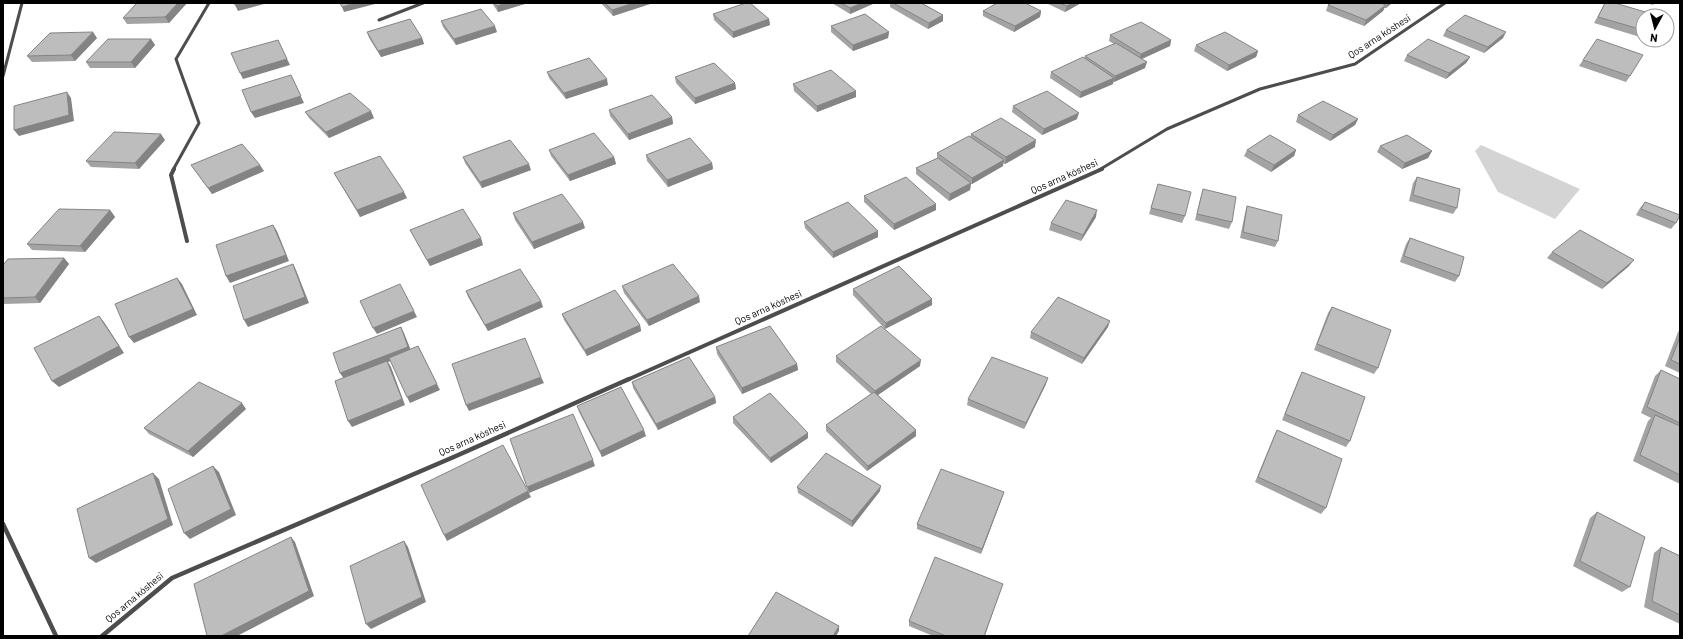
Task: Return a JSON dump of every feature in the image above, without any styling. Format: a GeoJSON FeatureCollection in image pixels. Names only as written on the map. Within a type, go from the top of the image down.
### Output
{"type":"FeatureCollection","features":[{"type":"Feature","properties":{"kind":"street"},"geometry":{"type":"LineString","coordinates":[[3,76],[22,3]]}},
{"type":"Feature","properties":{"kind":"street"},"geometry":{"type":"LineString","coordinates":[[187,241],[171,175],[199,123],[176,59],[210,3]]}},
{"type":"Feature","properties":{"kind":"street"},"geometry":{"type":"LineString","coordinates":[[379,20],[424,3]]}},
{"type":"Feature","properties":{"kind":"street","name":"Qos arna kóshesi"},"geometry":{"type":"LineString","coordinates":[[102,636],[172,578],[463,452],[1107,167],[1167,129],[1260,90],[1355,64],[1445,3]]}},
{"type":"Feature","properties":{"kind":"street"},"geometry":{"type":"LineString","coordinates":[[3,524],[56,636]]}},
{"type":"Feature","properties":{"kind":"shaded area"},"geometry":{"type":"Polygon","coordinates":[[[1481,145],[1580,189],[1555,219],[1498,192],[1475,151],[1481,145]]]}},
{"type":"Feature","properties":{"kind":"building"},"geometry":{"type":"Polygon","coordinates":[[[137,3],[178,3],[165,17],[123,18],[137,3]]]}},
{"type":"Feature","properties":{"kind":"building"},"geometry":{"type":"Polygon","coordinates":[[[340,3],[355,3],[342,7],[340,3]]]}},
{"type":"Feature","properties":{"kind":"building"},"geometry":{"type":"Polygon","coordinates":[[[495,3],[506,3],[497,6],[495,3]]]}},
{"type":"Feature","properties":{"kind":"building"},"geometry":{"type":"Polygon","coordinates":[[[605,3],[634,3],[612,10],[605,3]]]}},
{"type":"Feature","properties":{"kind":"building"},"geometry":{"type":"Polygon","coordinates":[[[750,3],[769,19],[733,32],[713,14],[750,3]]]}},
{"type":"Feature","properties":{"kind":"building"},"geometry":{"type":"Polygon","coordinates":[[[841,3],[862,3],[850,8],[841,3]]]}},
{"type":"Feature","properties":{"kind":"building"},"geometry":{"type":"Polygon","coordinates":[[[893,3],[921,3],[943,15],[929,23],[893,3]]]}},
{"type":"Feature","properties":{"kind":"building"},"geometry":{"type":"Polygon","coordinates":[[[997,3],[1025,3],[1041,11],[1015,26],[983,11],[997,3]]]}},
{"type":"Feature","properties":{"kind":"building"},"geometry":{"type":"Polygon","coordinates":[[[1060,3],[1072,3],[1067,6],[1060,3]]]}},
{"type":"Feature","properties":{"kind":"building"},"geometry":{"type":"Polygon","coordinates":[[[1331,3],[1380,3],[1386,5],[1366,20],[1328,5],[1331,3]]]}},
{"type":"Feature","properties":{"kind":"building"},"geometry":{"type":"Polygon","coordinates":[[[1605,3],[1615,3],[1635,9],[1635,28],[1598,17],[1605,3]]]}},
{"type":"Feature","properties":{"kind":"building"},"geometry":{"type":"Polygon","coordinates":[[[481,9],[495,26],[454,39],[441,21],[481,9]]]}},
{"type":"Feature","properties":{"kind":"building"},"geometry":{"type":"Polygon","coordinates":[[[865,14],[889,32],[853,45],[831,26],[865,14]]]}},
{"type":"Feature","properties":{"kind":"building"},"geometry":{"type":"Polygon","coordinates":[[[1465,15],[1506,32],[1488,47],[1446,30],[1465,15]]]}},
{"type":"Feature","properties":{"kind":"building"},"geometry":{"type":"Polygon","coordinates":[[[410,19],[422,38],[378,51],[367,32],[410,19]]]}},
{"type":"Feature","properties":{"kind":"building"},"geometry":{"type":"Polygon","coordinates":[[[1141,22],[1171,40],[1141,54],[1110,35],[1141,22]]]}},
{"type":"Feature","properties":{"kind":"building"},"geometry":{"type":"Polygon","coordinates":[[[93,32],[71,55],[27,56],[50,33],[93,32]]]}},
{"type":"Feature","properties":{"kind":"building"},"geometry":{"type":"Polygon","coordinates":[[[1225,32],[1258,51],[1229,65],[1196,45],[1225,32]]]}},
{"type":"Feature","properties":{"kind":"building"},"geometry":{"type":"Polygon","coordinates":[[[108,39],[151,39],[131,62],[86,62],[108,39]]]}},
{"type":"Feature","properties":{"kind":"building"},"geometry":{"type":"Polygon","coordinates":[[[1428,39],[1470,57],[1449,73],[1407,55],[1428,39]]]}},
{"type":"Feature","properties":{"kind":"building"},"geometry":{"type":"Polygon","coordinates":[[[1597,39],[1643,55],[1630,76],[1583,60],[1597,39]]]}},
{"type":"Feature","properties":{"kind":"building"},"geometry":{"type":"Polygon","coordinates":[[[278,40],[287,59],[240,73],[231,53],[278,40]]]}},
{"type":"Feature","properties":{"kind":"building"},"geometry":{"type":"Polygon","coordinates":[[[1116,43],[1147,62],[1115,76],[1085,56],[1116,43]]]}},
{"type":"Feature","properties":{"kind":"building"},"geometry":{"type":"Polygon","coordinates":[[[1083,57],[1114,78],[1081,92],[1051,72],[1083,57]]]}},
{"type":"Feature","properties":{"kind":"building"},"geometry":{"type":"Polygon","coordinates":[[[589,58],[607,79],[564,93],[547,72],[589,58]]]}},
{"type":"Feature","properties":{"kind":"building"},"geometry":{"type":"Polygon","coordinates":[[[714,63],[735,83],[695,98],[675,77],[714,63]]]}},
{"type":"Feature","properties":{"kind":"building"},"geometry":{"type":"Polygon","coordinates":[[[831,70],[856,91],[817,106],[793,84],[831,70]]]}},
{"type":"Feature","properties":{"kind":"building"},"geometry":{"type":"Polygon","coordinates":[[[291,75],[301,96],[251,112],[242,90],[291,75]]]}},
{"type":"Feature","properties":{"kind":"building"},"geometry":{"type":"Polygon","coordinates":[[[1047,91],[1079,113],[1044,129],[1013,106],[1047,91]]]}},
{"type":"Feature","properties":{"kind":"building"},"geometry":{"type":"Polygon","coordinates":[[[67,92],[69,115],[14,130],[14,106],[67,92]]]}},
{"type":"Feature","properties":{"kind":"building"},"geometry":{"type":"Polygon","coordinates":[[[350,93],[371,111],[326,132],[305,112],[350,93]]]}},
{"type":"Feature","properties":{"kind":"building"},"geometry":{"type":"Polygon","coordinates":[[[652,95],[672,117],[628,134],[609,110],[652,95]]]}},
{"type":"Feature","properties":{"kind":"building"},"geometry":{"type":"Polygon","coordinates":[[[1323,101],[1358,119],[1333,135],[1298,115],[1323,101]]]}},
{"type":"Feature","properties":{"kind":"building"},"geometry":{"type":"Polygon","coordinates":[[[1001,118],[1036,140],[1006,157],[971,134],[1001,118]]]}},
{"type":"Feature","properties":{"kind":"building"},"geometry":{"type":"Polygon","coordinates":[[[114,132],[161,134],[135,163],[86,161],[114,132]]]}},
{"type":"Feature","properties":{"kind":"building"},"geometry":{"type":"Polygon","coordinates":[[[594,133],[614,157],[568,175],[549,150],[594,133]]]}},
{"type":"Feature","properties":{"kind":"building"},"geometry":{"type":"Polygon","coordinates":[[[1270,135],[1296,150],[1274,165],[1247,150],[1270,135]]]}},
{"type":"Feature","properties":{"kind":"building"},"geometry":{"type":"Polygon","coordinates":[[[1407,135],[1432,151],[1405,163],[1380,146],[1407,135]]]}},
{"type":"Feature","properties":{"kind":"building"},"geometry":{"type":"Polygon","coordinates":[[[969,136],[1004,160],[972,178],[937,153],[969,136]]]}},
{"type":"Feature","properties":{"kind":"building"},"geometry":{"type":"Polygon","coordinates":[[[690,138],[712,163],[667,180],[646,155],[690,138]]]}},
{"type":"Feature","properties":{"kind":"building"},"geometry":{"type":"Polygon","coordinates":[[[510,140],[529,164],[480,182],[463,157],[510,140]]]}},
{"type":"Feature","properties":{"kind":"building"},"geometry":{"type":"Polygon","coordinates":[[[242,144],[260,165],[208,188],[191,165],[242,144]]]}},
{"type":"Feature","properties":{"kind":"building"},"geometry":{"type":"Polygon","coordinates":[[[380,156],[404,192],[357,210],[334,173],[380,156]]]}},
{"type":"Feature","properties":{"kind":"building"},"geometry":{"type":"Polygon","coordinates":[[[938,158],[971,183],[950,194],[916,168],[938,158]]]}},
{"type":"Feature","properties":{"kind":"building"},"geometry":{"type":"Polygon","coordinates":[[[906,177],[936,204],[894,224],[864,196],[906,177]]]}},
{"type":"Feature","properties":{"kind":"building"},"geometry":{"type":"Polygon","coordinates":[[[1417,177],[1460,189],[1457,208],[1413,195],[1417,177]]]}},
{"type":"Feature","properties":{"kind":"building"},"geometry":{"type":"Polygon","coordinates":[[[1158,184],[1191,192],[1185,216],[1151,208],[1158,184]]]}},
{"type":"Feature","properties":{"kind":"building"},"geometry":{"type":"Polygon","coordinates":[[[1203,189],[1236,197],[1232,222],[1197,214],[1203,189]]]}},
{"type":"Feature","properties":{"kind":"building"},"geometry":{"type":"Polygon","coordinates":[[[562,194],[583,222],[532,242],[513,213],[562,194]]]}},
{"type":"Feature","properties":{"kind":"building"},"geometry":{"type":"Polygon","coordinates":[[[1066,200],[1097,210],[1083,235],[1051,223],[1066,200]]]}},
{"type":"Feature","properties":{"kind":"building"},"geometry":{"type":"Polygon","coordinates":[[[848,202],[878,231],[833,252],[804,222],[848,202]]]}},
{"type":"Feature","properties":{"kind":"building"},"geometry":{"type":"Polygon","coordinates":[[[1645,202],[1680,215],[1676,223],[1641,209],[1645,202]]]}},
{"type":"Feature","properties":{"kind":"building"},"geometry":{"type":"Polygon","coordinates":[[[1247,206],[1282,215],[1278,241],[1243,232],[1247,206]]]}},
{"type":"Feature","properties":{"kind":"building"},"geometry":{"type":"Polygon","coordinates":[[[59,209],[110,210],[80,246],[27,244],[59,209]]]}},
{"type":"Feature","properties":{"kind":"building"},"geometry":{"type":"Polygon","coordinates":[[[463,209],[481,238],[427,260],[410,230],[463,209]]]}},
{"type":"Feature","properties":{"kind":"building"},"geometry":{"type":"Polygon","coordinates":[[[273,225],[286,255],[226,276],[216,245],[273,225]]]}},
{"type":"Feature","properties":{"kind":"building"},"geometry":{"type":"Polygon","coordinates":[[[1580,230],[1634,260],[1607,283],[1552,252],[1580,230]]]}},
{"type":"Feature","properties":{"kind":"building"},"geometry":{"type":"Polygon","coordinates":[[[1410,238],[1464,257],[1459,276],[1404,256],[1410,238]]]}},
{"type":"Feature","properties":{"kind":"building"},"geometry":{"type":"Polygon","coordinates":[[[64,258],[35,297],[3,298],[3,265],[8,259],[64,258]]]}},
{"type":"Feature","properties":{"kind":"building"},"geometry":{"type":"Polygon","coordinates":[[[293,264],[305,297],[244,320],[233,286],[293,264]]]}},
{"type":"Feature","properties":{"kind":"building"},"geometry":{"type":"Polygon","coordinates":[[[673,264],[699,296],[647,320],[622,286],[673,264]]]}},
{"type":"Feature","properties":{"kind":"building"},"geometry":{"type":"Polygon","coordinates":[[[899,266],[932,299],[886,323],[853,289],[899,266]]]}},
{"type":"Feature","properties":{"kind":"building"},"geometry":{"type":"Polygon","coordinates":[[[520,269],[541,301],[485,325],[466,291],[520,269]]]}},
{"type":"Feature","properties":{"kind":"building"},"geometry":{"type":"Polygon","coordinates":[[[177,278],[193,309],[129,337],[115,304],[177,278]]]}},
{"type":"Feature","properties":{"kind":"building"},"geometry":{"type":"Polygon","coordinates":[[[400,284],[414,311],[373,328],[360,301],[400,284]]]}},
{"type":"Feature","properties":{"kind":"building"},"geometry":{"type":"Polygon","coordinates":[[[615,290],[640,325],[585,350],[562,314],[615,290]]]}},
{"type":"Feature","properties":{"kind":"building"},"geometry":{"type":"Polygon","coordinates":[[[1058,297],[1110,321],[1084,358],[1031,332],[1058,297]]]}},
{"type":"Feature","properties":{"kind":"building"},"geometry":{"type":"Polygon","coordinates":[[[1332,307],[1391,330],[1378,368],[1317,344],[1332,307]]]}},
{"type":"Feature","properties":{"kind":"building"},"geometry":{"type":"Polygon","coordinates":[[[99,316],[119,346],[52,381],[34,348],[99,316]]]}},
{"type":"Feature","properties":{"kind":"building"},"geometry":{"type":"Polygon","coordinates":[[[770,326],[797,364],[742,388],[716,347],[770,326]]]}},
{"type":"Feature","properties":{"kind":"building"},"geometry":{"type":"Polygon","coordinates":[[[881,326],[921,360],[875,391],[836,356],[881,326]]]}},
{"type":"Feature","properties":{"kind":"building"},"geometry":{"type":"Polygon","coordinates":[[[401,327],[408,347],[340,373],[333,353],[401,327]]]}},
{"type":"Feature","properties":{"kind":"building"},"geometry":{"type":"Polygon","coordinates":[[[1680,337],[1680,364],[1671,360],[1680,337]]]}},
{"type":"Feature","properties":{"kind":"building"},"geometry":{"type":"Polygon","coordinates":[[[525,338],[541,377],[466,405],[452,364],[525,338]]]}},
{"type":"Feature","properties":{"kind":"building"},"geometry":{"type":"Polygon","coordinates":[[[418,346],[437,384],[407,397],[389,358],[418,346]]]}},
{"type":"Feature","properties":{"kind":"building"},"geometry":{"type":"Polygon","coordinates":[[[689,357],[715,397],[656,424],[632,382],[689,357]]]}},
{"type":"Feature","properties":{"kind":"building"},"geometry":{"type":"Polygon","coordinates":[[[992,357],[1048,378],[1026,423],[968,399],[992,357]]]}},
{"type":"Feature","properties":{"kind":"building"},"geometry":{"type":"Polygon","coordinates":[[[387,361],[402,399],[348,421],[335,381],[387,361]]]}},
{"type":"Feature","properties":{"kind":"building"},"geometry":{"type":"Polygon","coordinates":[[[1661,370],[1680,379],[1680,423],[1647,407],[1661,370]]]}},
{"type":"Feature","properties":{"kind":"building"},"geometry":{"type":"Polygon","coordinates":[[[1302,372],[1365,397],[1350,441],[1285,414],[1302,372]]]}},
{"type":"Feature","properties":{"kind":"building"},"geometry":{"type":"Polygon","coordinates":[[[199,382],[242,403],[188,451],[144,428],[199,382]]]}},
{"type":"Feature","properties":{"kind":"building"},"geometry":{"type":"Polygon","coordinates":[[[621,387],[644,430],[600,451],[577,406],[621,387]]]}},
{"type":"Feature","properties":{"kind":"building"},"geometry":{"type":"Polygon","coordinates":[[[874,392],[916,430],[868,466],[826,425],[874,392]]]}},
{"type":"Feature","properties":{"kind":"building"},"geometry":{"type":"Polygon","coordinates":[[[770,393],[808,433],[770,458],[733,417],[770,393]]]}},
{"type":"Feature","properties":{"kind":"building"},"geometry":{"type":"Polygon","coordinates":[[[573,414],[593,460],[527,487],[510,439],[573,414]]]}},
{"type":"Feature","properties":{"kind":"building"},"geometry":{"type":"Polygon","coordinates":[[[1655,415],[1680,426],[1680,475],[1640,455],[1655,415]]]}},
{"type":"Feature","properties":{"kind":"building"},"geometry":{"type":"Polygon","coordinates":[[[1277,430],[1342,459],[1326,508],[1258,477],[1277,430]]]}},
{"type":"Feature","properties":{"kind":"building"},"geometry":{"type":"Polygon","coordinates":[[[503,445],[528,491],[444,535],[421,485],[503,445]]]}},
{"type":"Feature","properties":{"kind":"building"},"geometry":{"type":"Polygon","coordinates":[[[826,453],[881,486],[852,521],[797,487],[826,453]]]}},
{"type":"Feature","properties":{"kind":"building"},"geometry":{"type":"Polygon","coordinates":[[[213,466],[231,509],[184,533],[168,489],[213,466]]]}},
{"type":"Feature","properties":{"kind":"building"},"geometry":{"type":"Polygon","coordinates":[[[941,469],[1004,492],[982,549],[917,524],[941,469]]]}},
{"type":"Feature","properties":{"kind":"building"},"geometry":{"type":"Polygon","coordinates":[[[153,473],[168,519],[89,558],[77,509],[153,473]]]}},
{"type":"Feature","properties":{"kind":"building"},"geometry":{"type":"Polygon","coordinates":[[[1597,512],[1645,537],[1630,587],[1580,561],[1597,512]]]}},
{"type":"Feature","properties":{"kind":"building"},"geometry":{"type":"Polygon","coordinates":[[[291,537],[309,591],[221,636],[207,636],[194,584],[291,537]]]}},
{"type":"Feature","properties":{"kind":"building"},"geometry":{"type":"Polygon","coordinates":[[[404,541],[422,597],[366,624],[350,566],[404,541]]]}},
{"type":"Feature","properties":{"kind":"building"},"geometry":{"type":"Polygon","coordinates":[[[1661,547],[1680,556],[1680,615],[1652,601],[1661,547]]]}},
{"type":"Feature","properties":{"kind":"building"},"geometry":{"type":"Polygon","coordinates":[[[935,557],[1003,584],[984,636],[946,636],[909,621],[935,557]]]}},
{"type":"Feature","properties":{"kind":"building"},"geometry":{"type":"Polygon","coordinates":[[[776,592],[839,626],[833,636],[748,636],[776,592]]]}}]}
